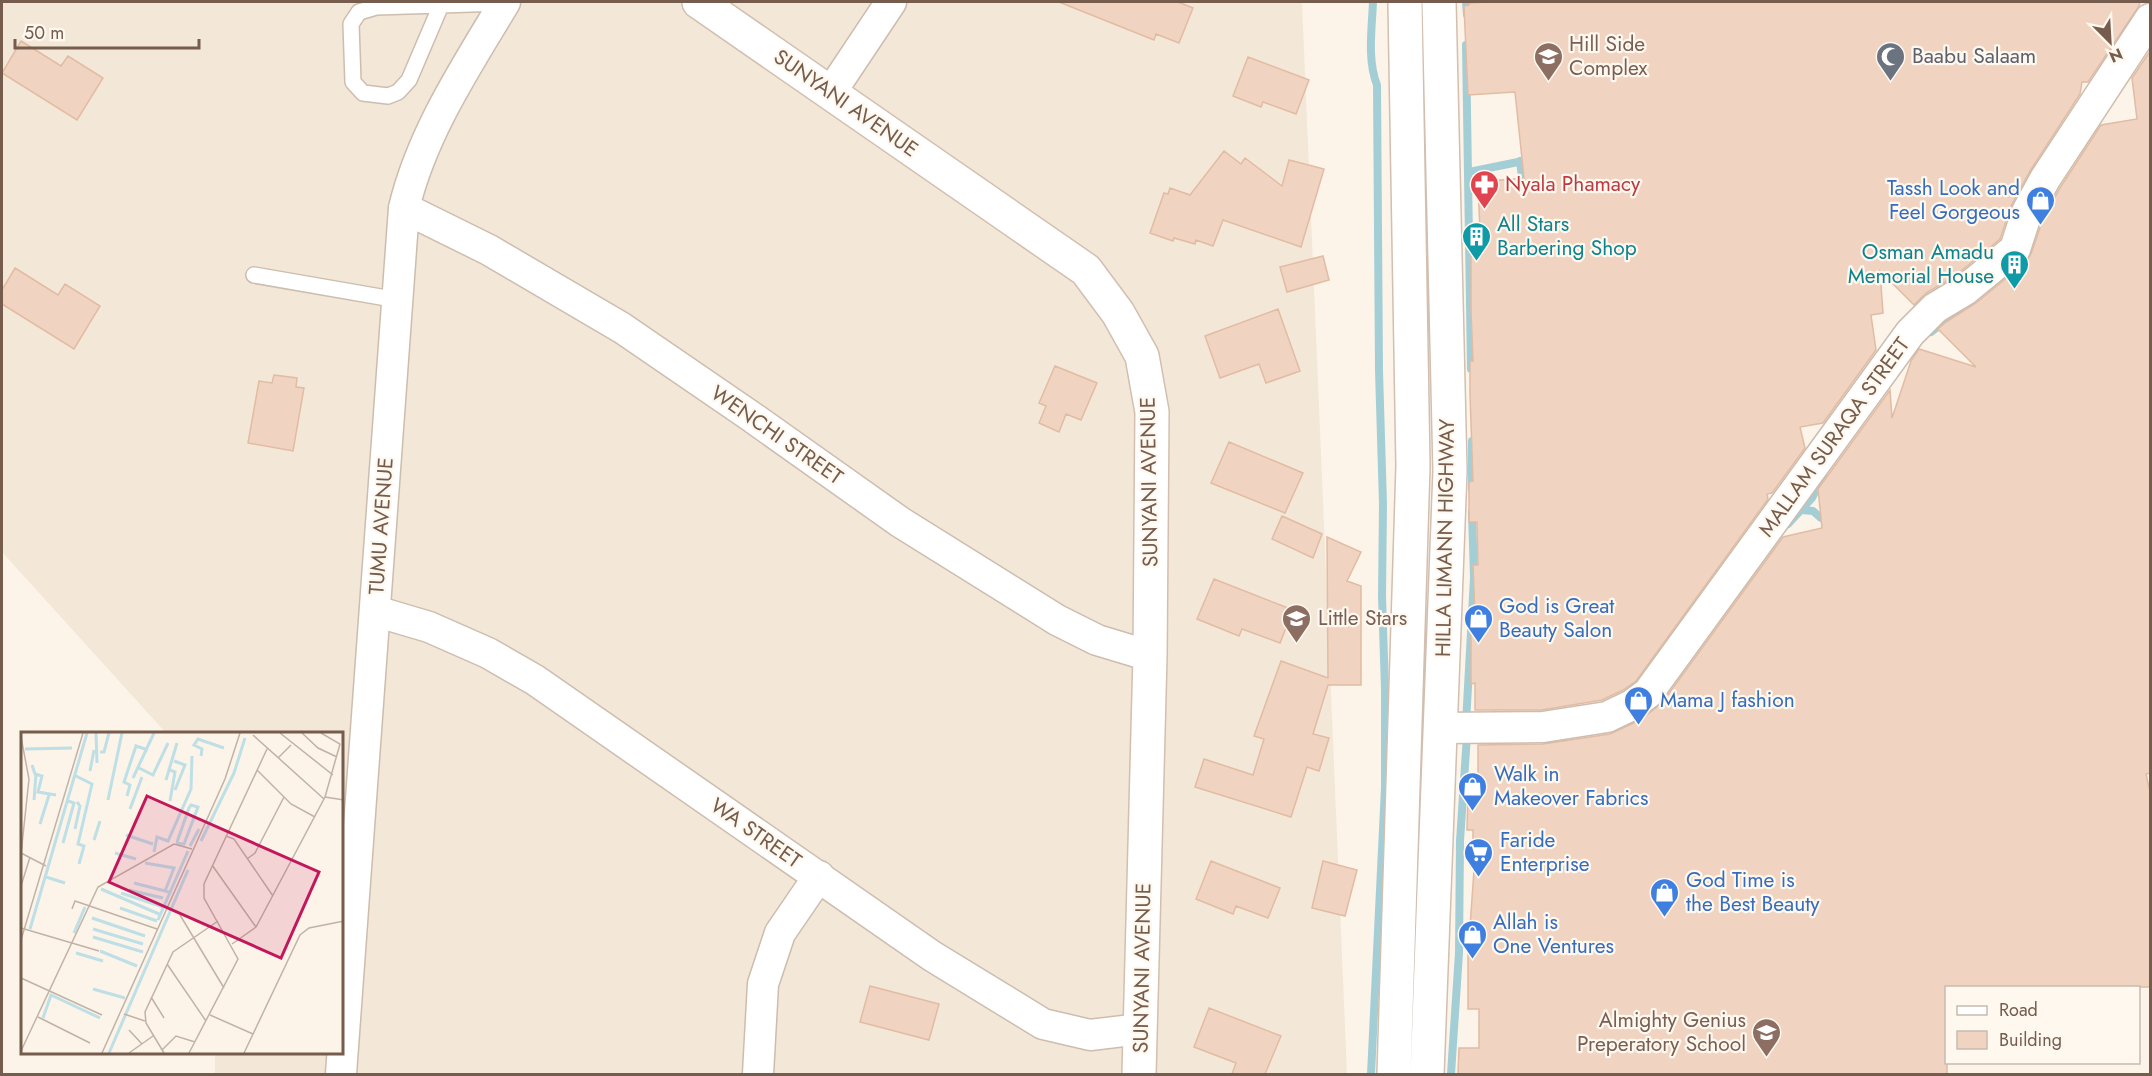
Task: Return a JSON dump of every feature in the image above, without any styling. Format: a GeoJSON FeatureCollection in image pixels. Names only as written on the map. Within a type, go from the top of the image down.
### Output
{"type":"FeatureCollection","features":[{"type":"Feature","properties":{"kind":"main road","name":"SUNYANI AVENUE"},"geometry":{"type":"LineString","coordinates":[[699,2],[1086,270],[1118,313],[1142,356],[1152,412],[1150,656],[1139,1074]]}},
{"type":"Feature","properties":{"kind":"main road","name":"HILLA LIMANN HIGHWAY"},"geometry":{"type":"LineString","coordinates":[[1394,1074],[1413,466],[1405,2]]}},
{"type":"Feature","properties":{"kind":"main road","name":"HILLA LIMANN HIGHWAY"},"geometry":{"type":"LineString","coordinates":[[1428,1074],[1450,471],[1439,2]]}},
{"type":"Feature","properties":{"kind":"street","name":"TUMU AVENUE"},"geometry":{"type":"LineString","coordinates":[[344,1033],[404,208],[410,184],[429,137],[504,2]]}},
{"type":"Feature","properties":{"kind":"street"},"geometry":{"type":"LineString","coordinates":[[831,92],[891,2]]}},
{"type":"Feature","properties":{"kind":"street","name":"MALLAM SURAQA STREET"},"geometry":{"type":"LineString","coordinates":[[1440,728],[1543,727],[1607,717],[1632,705],[1648,693],[1910,333],[1935,308],[1965,290],[2015,249],[2027,212],[2044,179],[2151,20]]}},
{"type":"Feature","properties":{"kind":"street","name":"WENCHI STREET"},"geometry":{"type":"LineString","coordinates":[[404,208],[489,250],[622,328],[900,522],[1057,620],[1097,640],[1150,656]]}},
{"type":"Feature","properties":{"kind":"street","name":"WA STREET"},"geometry":{"type":"LineString","coordinates":[[375,611],[429,627],[488,653],[535,680],[932,956],[1042,1024],[1089,1035],[1140,1029]]}},
{"type":"Feature","properties":{"kind":"street"},"geometry":{"type":"LineString","coordinates":[[758,1074],[763,984],[780,933],[819,876]]}},
{"type":"Feature","properties":{"kind":"street","name":"TUMU AVENUE"},"geometry":{"type":"LineString","coordinates":[[341,1074],[342,1055]]}},
{"type":"Feature","properties":{"kind":"lane"},"geometry":{"type":"LineString","coordinates":[[441,5],[409,80],[398,92],[388,96],[363,93],[352,82],[351,24],[359,12],[376,8],[504,2]]}},
{"type":"Feature","properties":{"kind":"lane"},"geometry":{"type":"LineString","coordinates":[[254,275],[398,300]]}},
{"type":"Feature","properties":{"kind":"shaded area"},"geometry":{"type":"Polygon","coordinates":[[[2,2],[1302,2],[1347,1074],[215,1074],[215,1055],[344,1055],[344,732],[165,732],[2,552],[2,2]]]}},
{"type":"Feature","properties":{"kind":"building"},"geometry":{"type":"Polygon","coordinates":[[[1059,2],[1178,2],[1193,8],[1179,43],[1156,34],[1154,40],[1059,2]]]}},
{"type":"Feature","properties":{"kind":"building"},"geometry":{"type":"Polygon","coordinates":[[[2140,2],[2088,82],[2082,82],[2080,94],[2030,171],[2012,204],[2000,239],[1955,276],[1926,293],[1914,305],[1880,271],[1883,313],[1871,315],[1876,350],[1823,423],[1800,427],[1805,448],[1772,493],[1767,494],[1768,499],[1636,681],[1602,700],[1542,710],[1475,710],[1475,683],[1471,684],[1471,614],[1475,614],[1473,565],[1478,565],[1477,522],[1469,522],[1469,482],[1473,481],[1470,394],[1470,361],[1473,361],[1471,257],[1481,256],[1478,182],[1524,178],[1515,92],[1468,95],[1464,6],[1469,3],[2140,2]]]}},
{"type":"Feature","properties":{"kind":"building"},"geometry":{"type":"Polygon","coordinates":[[[21,41],[61,66],[68,56],[103,78],[77,120],[2,73],[21,41]]]}},
{"type":"Feature","properties":{"kind":"building"},"geometry":{"type":"Polygon","coordinates":[[[2151,50],[2151,773],[2146,774],[2151,796],[2151,987],[1945,986],[1947,1074],[1458,1074],[1459,1048],[1479,1048],[1479,1009],[1468,1009],[1468,956],[1476,841],[1473,841],[1473,830],[1467,830],[1468,791],[1478,791],[1478,745],[1543,744],[1610,734],[1640,720],[1662,703],[1783,537],[1822,528],[1818,489],[1890,390],[1892,418],[1911,361],[1919,349],[1976,367],[1938,329],[1976,303],[2026,262],[2043,219],[2060,188],[2101,125],[2137,119],[2132,78],[2151,50]]]}},
{"type":"Feature","properties":{"kind":"building"},"geometry":{"type":"Polygon","coordinates":[[[1248,57],[1309,80],[1296,114],[1263,102],[1261,107],[1233,96],[1248,57]]]}},
{"type":"Feature","properties":{"kind":"building"},"geometry":{"type":"Polygon","coordinates":[[[1224,151],[1241,164],[1245,158],[1282,186],[1289,160],[1324,169],[1301,247],[1223,220],[1213,246],[1196,240],[1195,244],[1174,238],[1173,241],[1150,233],[1164,193],[1168,194],[1170,188],[1190,195],[1224,151]]]}},
{"type":"Feature","properties":{"kind":"building"},"geometry":{"type":"Polygon","coordinates":[[[1323,256],[1329,280],[1287,292],[1280,267],[1323,256]]]}},
{"type":"Feature","properties":{"kind":"building"},"geometry":{"type":"Polygon","coordinates":[[[15,268],[58,295],[65,284],[100,306],[74,349],[2,304],[2,290],[15,268]]]}},
{"type":"Feature","properties":{"kind":"building"},"geometry":{"type":"Polygon","coordinates":[[[1278,309],[1300,371],[1266,383],[1259,364],[1220,378],[1205,336],[1278,309]]]}},
{"type":"Feature","properties":{"kind":"building"},"geometry":{"type":"Polygon","coordinates":[[[1055,366],[1097,383],[1081,420],[1066,414],[1059,432],[1039,423],[1046,406],[1039,403],[1055,366]]]}},
{"type":"Feature","properties":{"kind":"building"},"geometry":{"type":"Polygon","coordinates":[[[274,375],[297,378],[296,387],[304,388],[293,451],[248,443],[259,381],[272,383],[274,375]]]}},
{"type":"Feature","properties":{"kind":"building"},"geometry":{"type":"Polygon","coordinates":[[[1229,442],[1303,473],[1285,513],[1211,483],[1229,442]]]}},
{"type":"Feature","properties":{"kind":"building"},"geometry":{"type":"Polygon","coordinates":[[[1282,516],[1322,534],[1313,558],[1272,539],[1282,516]]]}},
{"type":"Feature","properties":{"kind":"building"},"geometry":{"type":"Polygon","coordinates":[[[1327,537],[1361,552],[1347,581],[1361,586],[1361,685],[1328,685],[1313,734],[1329,738],[1319,771],[1307,767],[1291,817],[1195,787],[1204,759],[1253,775],[1264,739],[1254,736],[1281,661],[1328,678],[1327,537]]]}},
{"type":"Feature","properties":{"kind":"building"},"geometry":{"type":"Polygon","coordinates":[[[1214,579],[1293,610],[1280,643],[1242,629],[1239,636],[1197,619],[1214,579]]]}},
{"type":"Feature","properties":{"kind":"building"},"geometry":{"type":"Polygon","coordinates":[[[1211,861],[1280,888],[1268,918],[1236,906],[1233,914],[1196,899],[1211,861]]]}},
{"type":"Feature","properties":{"kind":"building"},"geometry":{"type":"Polygon","coordinates":[[[1323,861],[1357,870],[1345,916],[1312,908],[1323,861]]]}},
{"type":"Feature","properties":{"kind":"building"},"geometry":{"type":"Polygon","coordinates":[[[870,986],[939,1004],[929,1040],[860,1022],[870,986]]]}},
{"type":"Feature","properties":{"kind":"building"},"geometry":{"type":"Polygon","coordinates":[[[1209,1008],[1281,1036],[1265,1074],[1232,1074],[1236,1063],[1194,1047],[1209,1008]]]}},
{"type":"Feature","properties":{"kind":"waterway"},"geometry":{"type":"LineString","coordinates":[[1371,1074],[1385,788],[1377,85],[1372,65],[1373,2]]}},
{"type":"Feature","properties":{"kind":"waterway"},"geometry":{"type":"LineString","coordinates":[[1466,2],[1467,15]]}},
{"type":"Feature","properties":{"kind":"waterway"},"geometry":{"type":"LineString","coordinates":[[1466,45],[1471,369]]}},
{"type":"Feature","properties":{"kind":"waterway"},"geometry":{"type":"LineString","coordinates":[[1520,161],[1523,186]]}},
{"type":"Feature","properties":{"kind":"waterway"},"geometry":{"type":"LineString","coordinates":[[1469,172],[1523,161]]}},
{"type":"Feature","properties":{"kind":"waterway"},"geometry":{"type":"LineString","coordinates":[[1931,332],[1959,310]]}},
{"type":"Feature","properties":{"kind":"waterway"},"geometry":{"type":"LineString","coordinates":[[1472,441],[1472,489]]}},
{"type":"Feature","properties":{"kind":"waterway"},"geometry":{"type":"LineString","coordinates":[[1788,524],[1812,498],[1823,475]]}},
{"type":"Feature","properties":{"kind":"waterway"},"geometry":{"type":"LineString","coordinates":[[1801,510],[1813,511],[1829,522]]}},
{"type":"Feature","properties":{"kind":"waterway"},"geometry":{"type":"LineString","coordinates":[[1466,723],[1474,578],[1472,513]]}},
{"type":"Feature","properties":{"kind":"waterway"},"geometry":{"type":"LineString","coordinates":[[1451,1074],[1459,953],[1460,841],[1467,735]]}},
{"type":"Feature","properties":{"kind":"waterway"},"geometry":{"type":"LineString","coordinates":[[1547,753],[1548,742],[1564,738]]}},
{"type":"Feature","properties":{"kind":"place","name":"Hill Side Complex"},"geometry":{"type":"Point","coordinates":[1548,82]}},
{"type":"Feature","properties":{"kind":"place","name":"Baabu Salaam"},"geometry":{"type":"Point","coordinates":[1891,82]}},
{"type":"Feature","properties":{"kind":"place","name":"Nyala Phamacy"},"geometry":{"type":"Point","coordinates":[1484,210]}},
{"type":"Feature","properties":{"kind":"place","name":"Tassh Look and Feel Gorgeous"},"geometry":{"type":"Point","coordinates":[2041,226]}},
{"type":"Feature","properties":{"kind":"place","name":"All Stars Barbering Shop"},"geometry":{"type":"Point","coordinates":[1476,262]}},
{"type":"Feature","properties":{"kind":"place","name":"Osman Amadu Memorial House"},"geometry":{"type":"Point","coordinates":[2015,290]}},
{"type":"Feature","properties":{"kind":"place","name":"Little Stars"},"geometry":{"type":"Point","coordinates":[1297,644]}},
{"type":"Feature","properties":{"kind":"place","name":"God is Great Beauty Salon"},"geometry":{"type":"Point","coordinates":[1478,644]}},
{"type":"Feature","properties":{"kind":"place","name":"Mama J fashion"},"geometry":{"type":"Point","coordinates":[1639,726]}},
{"type":"Feature","properties":{"kind":"place","name":"Walk in Makeover Fabrics"},"geometry":{"type":"Point","coordinates":[1473,812]}},
{"type":"Feature","properties":{"kind":"place","name":"Faride Enterprise"},"geometry":{"type":"Point","coordinates":[1479,878]}},
{"type":"Feature","properties":{"kind":"place","name":"God Time is the Best Beauty"},"geometry":{"type":"Point","coordinates":[1665,918]}},
{"type":"Feature","properties":{"kind":"place","name":"Allah is One Ventures"},"geometry":{"type":"Point","coordinates":[1472,960]}},
{"type":"Feature","properties":{"kind":"place","name":"Almighty Genius Preperatory School"},"geometry":{"type":"Point","coordinates":[1767,1058]}}]}
